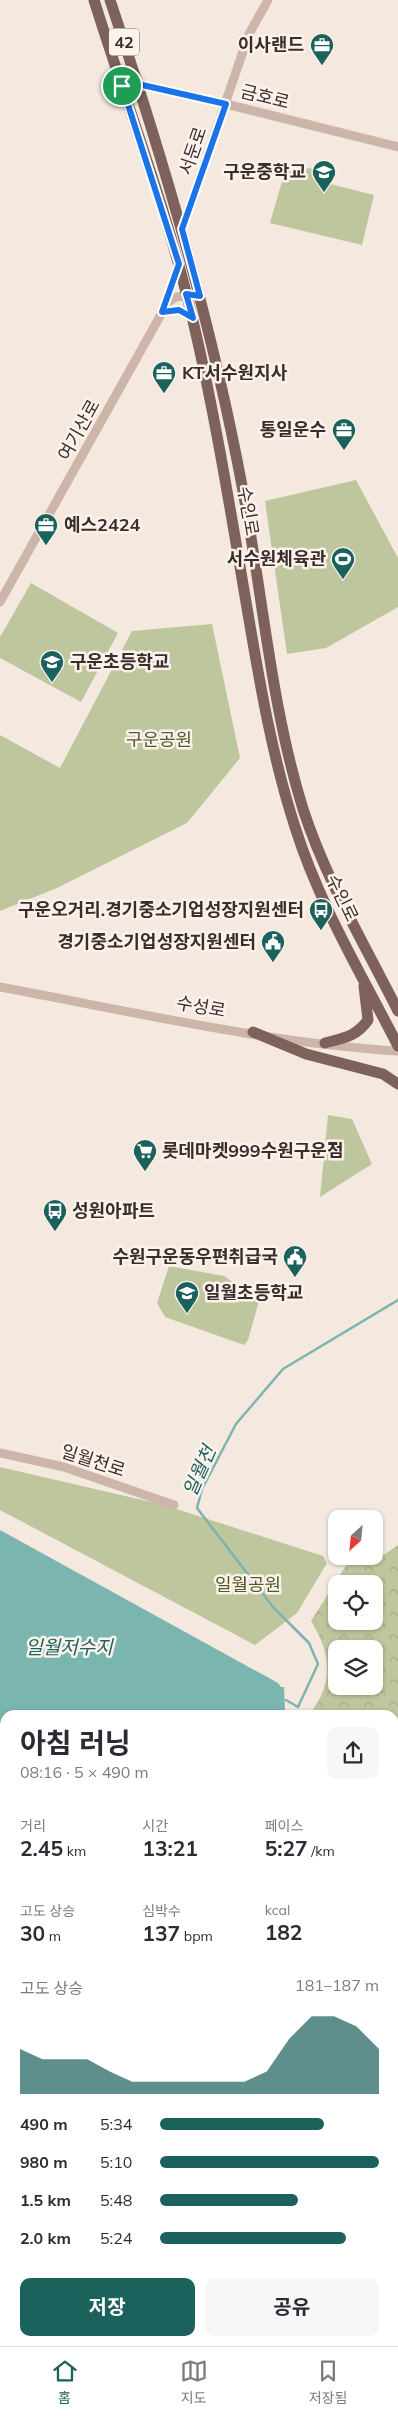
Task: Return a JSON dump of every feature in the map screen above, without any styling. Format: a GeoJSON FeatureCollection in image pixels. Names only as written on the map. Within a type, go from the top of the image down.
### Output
{"type":"FeatureCollection","features":[{"type":"Feature","properties":{"kind":"main road","name":"수인로"},"geometry":{"type":"LineString","coordinates":[[94,0],[179,264],[193,318],[212,406],[261,691],[275,759],[295,829],[314,880],[398,1046]]}},
{"type":"Feature","properties":{"kind":"main road","name":"수인로"},"geometry":{"type":"LineString","coordinates":[[110,0],[138,84],[182,229],[200,296],[243,493],[279,711],[289,758],[317,849],[398,1011]]}},
{"type":"Feature","properties":{"kind":"main road"},"geometry":{"type":"LineString","coordinates":[[325,1043],[352,1036],[360,1031],[368,1020],[362,974]]}},
{"type":"Feature","properties":{"kind":"main road"},"geometry":{"type":"LineString","coordinates":[[253,1032],[306,1054],[383,1074],[398,1084]]}},
{"type":"Feature","properties":{"kind":"street","name":"서둔로"},"geometry":{"type":"LineString","coordinates":[[182,229],[249,34],[268,0]]}},
{"type":"Feature","properties":{"kind":"street","name":"금호로"},"geometry":{"type":"LineString","coordinates":[[122,86],[138,84],[398,147]]}},
{"type":"Feature","properties":{"kind":"street"},"geometry":{"type":"LineString","coordinates":[[179,264],[162,312],[179,310],[193,318]]}},
{"type":"Feature","properties":{"kind":"street"},"geometry":{"type":"LineString","coordinates":[[186,294],[200,296]]}},
{"type":"Feature","properties":{"kind":"street","name":"여기산로"},"geometry":{"type":"LineString","coordinates":[[0,602],[168,302],[186,294]]}},
{"type":"Feature","properties":{"kind":"street","name":"수성로"},"geometry":{"type":"LineString","coordinates":[[0,987],[253,1032],[325,1043],[398,1050]]}},
{"type":"Feature","properties":{"kind":"street","name":"일월천로"},"geometry":{"type":"LineString","coordinates":[[0,1453],[64,1466],[174,1505]]}},
{"type":"Feature","properties":{"kind":"green space"},"geometry":{"type":"Polygon","coordinates":[[[287,164],[313,169],[314,180],[374,195],[362,245],[270,223],[287,164]]]}},
{"type":"Feature","properties":{"kind":"green space"},"geometry":{"type":"Polygon","coordinates":[[[356,480],[398,558],[398,607],[326,648],[287,654],[265,501],[356,480]]]}},
{"type":"Feature","properties":{"kind":"green space"},"geometry":{"type":"Polygon","coordinates":[[[31,583],[118,633],[81,702],[0,658],[0,637],[31,583]]]}},
{"type":"Feature","properties":{"kind":"green space","name":"구운공원"},"geometry":{"type":"Polygon","coordinates":[[[212,624],[240,758],[187,823],[57,888],[0,911],[0,735],[60,768],[132,631],[212,624]]]}},
{"type":"Feature","properties":{"kind":"green space"},"geometry":{"type":"Polygon","coordinates":[[[328,1115],[352,1119],[372,1164],[320,1197],[328,1115]]]}},
{"type":"Feature","properties":{"kind":"green space"},"geometry":{"type":"Polygon","coordinates":[[[169,1266],[224,1276],[259,1301],[248,1340],[244,1345],[165,1317],[157,1303],[169,1266]]]}},
{"type":"Feature","properties":{"kind":"green space","name":"일월공원"},"geometry":{"type":"Polygon","coordinates":[[[0,1467],[164,1505],[323,1556],[327,1563],[297,1613],[255,1645],[0,1510],[0,1467]]]}},
{"type":"Feature","properties":{"kind":"green space"},"geometry":{"type":"Polygon","coordinates":[[[398,1545],[398,1710],[312,1710],[323,1692],[327,1669],[323,1646],[311,1621],[328,1594],[328,1630],[383,1630],[383,1575],[340,1575],[346,1565],[383,1565],[383,1555],[398,1545]]]}},
{"type":"Feature","properties":{"kind":"water","name":"일월저수지"},"geometry":{"type":"Polygon","coordinates":[[[0,1530],[278,1683],[281,1687],[284,1687],[285,1710],[0,1710],[0,1530]]]}},
{"type":"Feature","properties":{"kind":"waterway","name":"일월천"},"geometry":{"type":"LineString","coordinates":[[286,1700],[298,1707],[318,1664],[309,1643],[273,1607],[197,1508],[202,1489],[236,1424],[283,1369],[398,1300]]}},
{"type":"Feature","properties":{"kind":"place","name":"이사랜드"},"geometry":{"type":"Point","coordinates":[322,66]}},
{"type":"Feature","properties":{"kind":"place","name":"구운중학교"},"geometry":{"type":"Point","coordinates":[324,193]}},
{"type":"Feature","properties":{"kind":"place","name":"KT서수원지사"},"geometry":{"type":"Point","coordinates":[164,394]}},
{"type":"Feature","properties":{"kind":"place","name":"통일운수"},"geometry":{"type":"Point","coordinates":[344,451]}},
{"type":"Feature","properties":{"kind":"place","name":"예스2424"},"geometry":{"type":"Point","coordinates":[46,546]}},
{"type":"Feature","properties":{"kind":"place","name":"서수원체육관"},"geometry":{"type":"Point","coordinates":[343,580]}},
{"type":"Feature","properties":{"kind":"place","name":"구운초등학교"},"geometry":{"type":"Point","coordinates":[52,683]}},
{"type":"Feature","properties":{"kind":"place","name":"구운오거리.경기중소기업성장지원센터"},"geometry":{"type":"Point","coordinates":[321,931]}},
{"type":"Feature","properties":{"kind":"place","name":"경기중소기업성장지원센터"},"geometry":{"type":"Point","coordinates":[273,963]}},
{"type":"Feature","properties":{"kind":"place","name":"롯데마켓999수원구운점"},"geometry":{"type":"Point","coordinates":[145,1172]}},
{"type":"Feature","properties":{"kind":"place","name":"성원아파트"},"geometry":{"type":"Point","coordinates":[55,1232]}},
{"type":"Feature","properties":{"kind":"place","name":"수원구운동우편취급국"},"geometry":{"type":"Point","coordinates":[295,1278]}},
{"type":"Feature","properties":{"kind":"place","name":"일월초등학교"},"geometry":{"type":"Point","coordinates":[187,1314]}},
{"type":"Feature","properties":{"kind":"route"},"geometry":{"type":"LineString","coordinates":[[138,84],[226,104],[182,229],[200,296],[186,294],[193,318],[179,310],[162,312],[179,264],[122,86],[138,84]]}}]}
